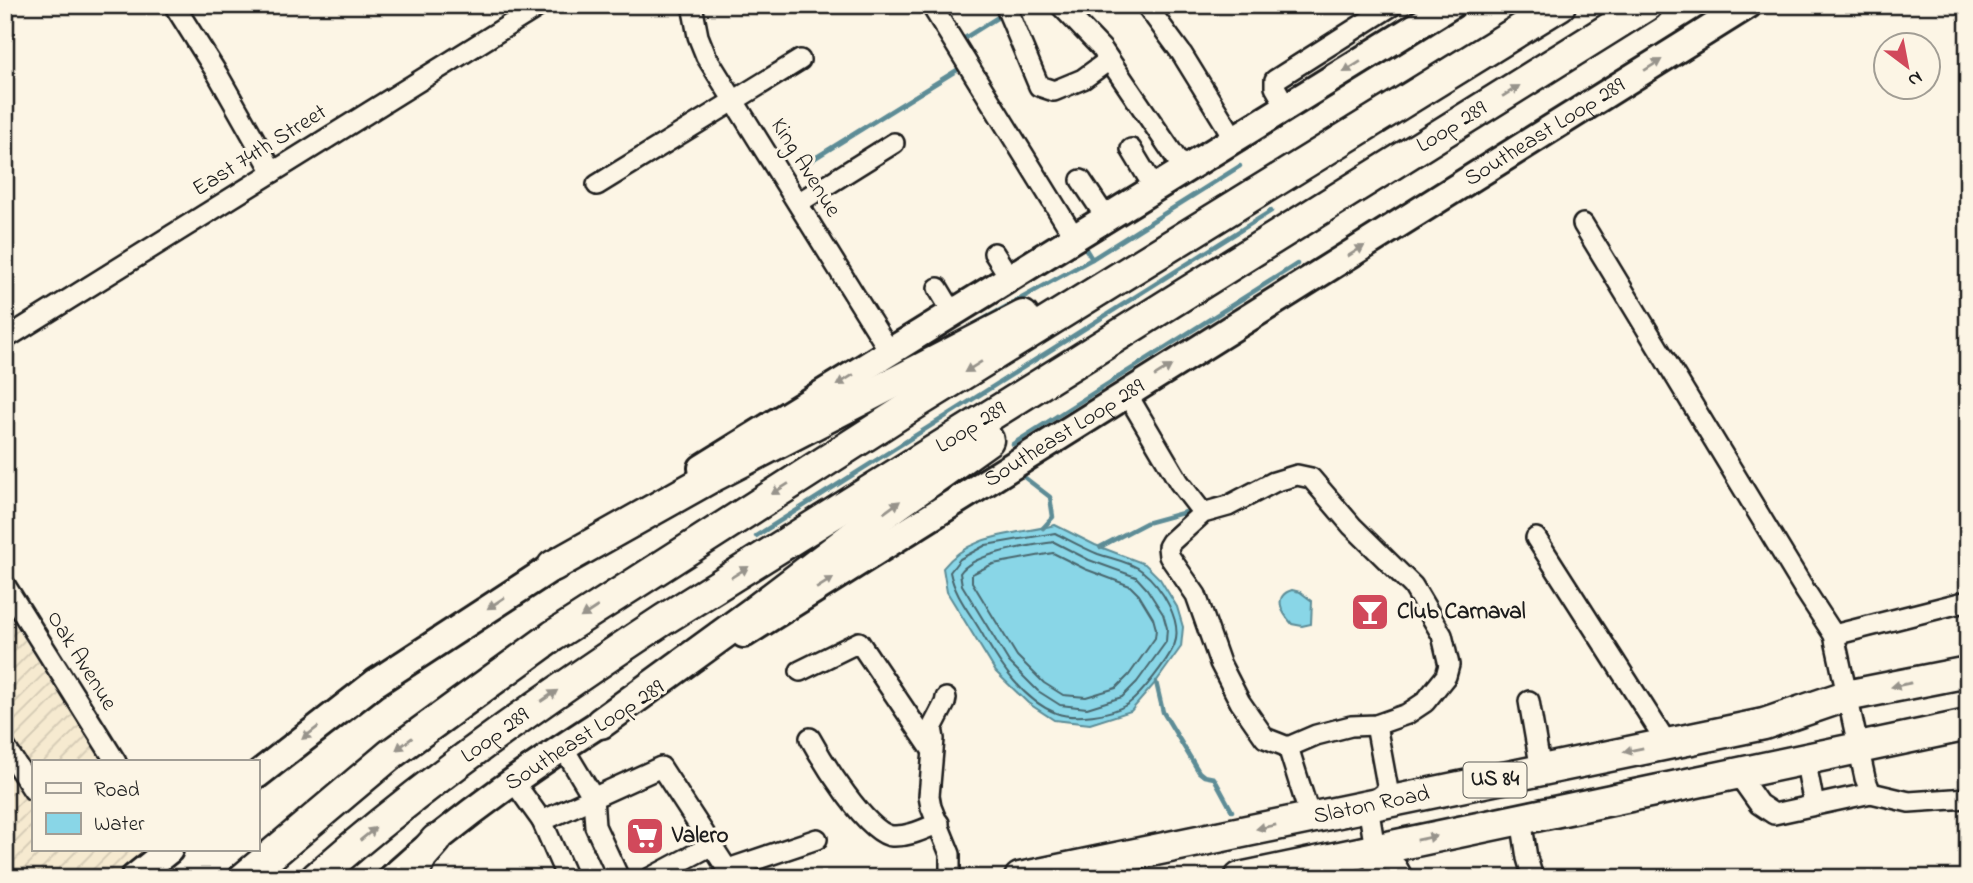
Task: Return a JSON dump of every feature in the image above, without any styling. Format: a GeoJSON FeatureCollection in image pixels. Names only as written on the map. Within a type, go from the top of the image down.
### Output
{"type":"FeatureCollection","features":[{"type":"Feature","properties":{"kind":"highway","name":"Loop 289"},"geometry":{"type":"LineString","coordinates":[[243,878],[391,754],[553,636],[918,402],[1560,5]]}},
{"type":"Feature","properties":{"kind":"highway","name":"Loop 289"},"geometry":{"type":"LineString","coordinates":[[316,878],[434,780],[517,718],[663,620],[1647,5]]}},
{"type":"Feature","properties":{"kind":"highway"},"geometry":{"type":"LineString","coordinates":[[554,566],[708,479],[1143,251],[1296,155],[1366,127]]}},
{"type":"Feature","properties":{"kind":"highway"},"geometry":{"type":"LineString","coordinates":[[601,723],[961,458],[1256,263],[1390,166]]}},
{"type":"Feature","properties":{"kind":"highway","name":"Slaton Road"},"geometry":{"type":"LineString","coordinates":[[1020,878],[1764,724],[1846,696],[1968,672]]}},
{"type":"Feature","properties":{"kind":"highway","name":"Slaton Road"},"geometry":{"type":"LineString","coordinates":[[1240,878],[1375,863],[1521,818],[1968,725]]}},
{"type":"Feature","properties":{"kind":"highway"},"geometry":{"type":"LineString","coordinates":[[411,878],[422,856],[436,840]]}},
{"type":"Feature","properties":{"kind":"main road"},"geometry":{"type":"LineString","coordinates":[[259,773],[375,683],[701,470],[1451,5]]}},
{"type":"Feature","properties":{"kind":"main road","name":"Southeast Loop 289"},"geometry":{"type":"LineString","coordinates":[[392,878],[436,840],[514,782],[601,723],[1748,5]]}},
{"type":"Feature","properties":{"kind":"main road"},"geometry":{"type":"LineString","coordinates":[[134,878],[166,852]]}},
{"type":"Feature","properties":{"kind":"street"},"geometry":{"type":"LineString","coordinates":[[174,5],[218,75],[273,172]]}},
{"type":"Feature","properties":{"kind":"street","name":"East 74th Street"},"geometry":{"type":"LineString","coordinates":[[5,340],[541,5]]}},
{"type":"Feature","properties":{"kind":"street","name":"King Avenue"},"geometry":{"type":"LineString","coordinates":[[692,5],[698,36],[706,55],[890,352]]}},
{"type":"Feature","properties":{"kind":"street"},"geometry":{"type":"LineString","coordinates":[[930,5],[1075,238]]}},
{"type":"Feature","properties":{"kind":"street"},"geometry":{"type":"LineString","coordinates":[[1004,5],[1039,86],[1054,91],[1083,79],[1109,60]]}},
{"type":"Feature","properties":{"kind":"street"},"geometry":{"type":"LineString","coordinates":[[1060,5],[1109,60],[1185,171]]}},
{"type":"Feature","properties":{"kind":"street"},"geometry":{"type":"LineString","coordinates":[[1146,5],[1182,54],[1235,140]]}},
{"type":"Feature","properties":{"kind":"street"},"geometry":{"type":"LineString","coordinates":[[1287,108],[1275,87],[1275,80],[1386,10],[1395,40]]}},
{"type":"Feature","properties":{"kind":"street"},"geometry":{"type":"LineString","coordinates":[[597,185],[800,60]]}},
{"type":"Feature","properties":{"kind":"street"},"geometry":{"type":"LineString","coordinates":[[798,203],[894,143]]}},
{"type":"Feature","properties":{"kind":"street"},"geometry":{"type":"LineString","coordinates":[[1131,149],[1155,189]]}},
{"type":"Feature","properties":{"kind":"street"},"geometry":{"type":"LineString","coordinates":[[1081,180],[1107,219]]}},
{"type":"Feature","properties":{"kind":"street"},"geometry":{"type":"LineString","coordinates":[[1583,224],[1834,635],[1864,778],[1871,793]]}},
{"type":"Feature","properties":{"kind":"street"},"geometry":{"type":"LineString","coordinates":[[994,253],[1010,278]]}},
{"type":"Feature","properties":{"kind":"street"},"geometry":{"type":"LineString","coordinates":[[938,288],[953,313]]}},
{"type":"Feature","properties":{"kind":"street"},"geometry":{"type":"LineString","coordinates":[[1127,394],[1179,482],[1203,513]]}},
{"type":"Feature","properties":{"kind":"street"},"geometry":{"type":"LineString","coordinates":[[1297,475],[1311,478],[1360,534],[1413,586],[1442,635],[1449,665],[1446,676],[1425,702],[1407,714],[1376,725],[1351,726],[1287,747],[1265,738],[1240,702],[1220,663],[1196,595],[1169,556],[1168,547],[1171,542],[1203,513],[1228,506],[1274,481],[1297,475]]}},
{"type":"Feature","properties":{"kind":"street"},"geometry":{"type":"LineString","coordinates":[[1536,538],[1667,743]]}},
{"type":"Feature","properties":{"kind":"street","name":"Oak Avenue"},"geometry":{"type":"LineString","coordinates":[[5,585],[115,760]]}},
{"type":"Feature","properties":{"kind":"street"},"geometry":{"type":"LineString","coordinates":[[1834,635],[1968,601]]}},
{"type":"Feature","properties":{"kind":"street"},"geometry":{"type":"LineString","coordinates":[[800,671],[859,642],[932,750]]}},
{"type":"Feature","properties":{"kind":"street"},"geometry":{"type":"LineString","coordinates":[[946,698],[932,728],[934,733],[929,796],[951,859],[950,878]]}},
{"type":"Feature","properties":{"kind":"street"},"geometry":{"type":"LineString","coordinates":[[1529,701],[1541,770]]}},
{"type":"Feature","properties":{"kind":"street"},"geometry":{"type":"LineString","coordinates":[[1376,725],[1388,790],[1368,806],[1375,863],[1397,867],[1403,878]]}},
{"type":"Feature","properties":{"kind":"street"},"geometry":{"type":"LineString","coordinates":[[810,738],[847,796],[876,828],[890,836],[909,835],[939,823]]}},
{"type":"Feature","properties":{"kind":"street"},"geometry":{"type":"LineString","coordinates":[[5,747],[32,788]]}},
{"type":"Feature","properties":{"kind":"street"},"geometry":{"type":"LineString","coordinates":[[1287,747],[1310,817]]}},
{"type":"Feature","properties":{"kind":"street"},"geometry":{"type":"LineString","coordinates":[[564,749],[593,797],[595,826],[619,878]]}},
{"type":"Feature","properties":{"kind":"street"},"geometry":{"type":"LineString","coordinates":[[1805,758],[1814,805]]}},
{"type":"Feature","properties":{"kind":"street"},"geometry":{"type":"LineString","coordinates":[[542,821],[661,767],[730,874],[817,839]]}},
{"type":"Feature","properties":{"kind":"street"},"geometry":{"type":"LineString","coordinates":[[1737,773],[1759,804],[1774,814],[1871,793],[1909,802],[1968,798]]}},
{"type":"Feature","properties":{"kind":"street"},"geometry":{"type":"LineString","coordinates":[[514,782],[542,821],[566,878]]}},
{"type":"Feature","properties":{"kind":"street"},"geometry":{"type":"LineString","coordinates":[[1521,818],[1533,878]]}},
{"type":"Feature","properties":{"kind":"street"},"geometry":{"type":"LineString","coordinates":[[650,878],[712,845]]}},
{"type":"Feature","properties":{"kind":"shaded area"},"geometry":{"type":"Polygon","coordinates":[[[5,609],[101,760],[32,760],[32,852],[146,852],[113,878],[5,878],[5,609]]]}},
{"type":"Feature","properties":{"kind":"water"},"geometry":{"type":"Polygon","coordinates":[[[1055,525],[1095,545],[1145,564],[1160,579],[1177,607],[1183,627],[1181,647],[1131,711],[1090,724],[1054,720],[1028,703],[996,672],[947,592],[943,568],[967,548],[994,537],[1055,525]]]}},
{"type":"Feature","properties":{"kind":"water"},"geometry":{"type":"Polygon","coordinates":[[[1292,590],[1300,592],[1312,601],[1311,624],[1292,624],[1285,614],[1281,605],[1282,596],[1292,590]]]}},
{"type":"Feature","properties":{"kind":"waterway"},"geometry":{"type":"LineString","coordinates":[[960,41],[1003,14]]}},
{"type":"Feature","properties":{"kind":"waterway"},"geometry":{"type":"LineString","coordinates":[[799,168],[962,67]]}},
{"type":"Feature","properties":{"kind":"waterway"},"geometry":{"type":"LineString","coordinates":[[1092,259],[1240,166]]}},
{"type":"Feature","properties":{"kind":"waterway"},"geometry":{"type":"LineString","coordinates":[[756,536],[1271,211]]}},
{"type":"Feature","properties":{"kind":"waterway"},"geometry":{"type":"LineString","coordinates":[[973,325],[1092,259],[1082,243]]}},
{"type":"Feature","properties":{"kind":"waterway"},"geometry":{"type":"LineString","coordinates":[[1013,444],[1297,264]]}},
{"type":"Feature","properties":{"kind":"waterway"},"geometry":{"type":"LineString","coordinates":[[1024,477],[1050,497],[1053,517],[1043,528]]}},
{"type":"Feature","properties":{"kind":"waterway"},"geometry":{"type":"LineString","coordinates":[[1100,547],[1146,523],[1186,512]]}},
{"type":"Feature","properties":{"kind":"waterway"},"geometry":{"type":"LineString","coordinates":[[1156,682],[1163,712],[1199,772],[1214,778],[1232,811]]}},
{"type":"Feature","properties":{"kind":"place","name":"Club Carnaval"},"geometry":{"type":"Point","coordinates":[1370,612]}},
{"type":"Feature","properties":{"kind":"place","name":"Valero"},"geometry":{"type":"Point","coordinates":[645,836]}}]}
